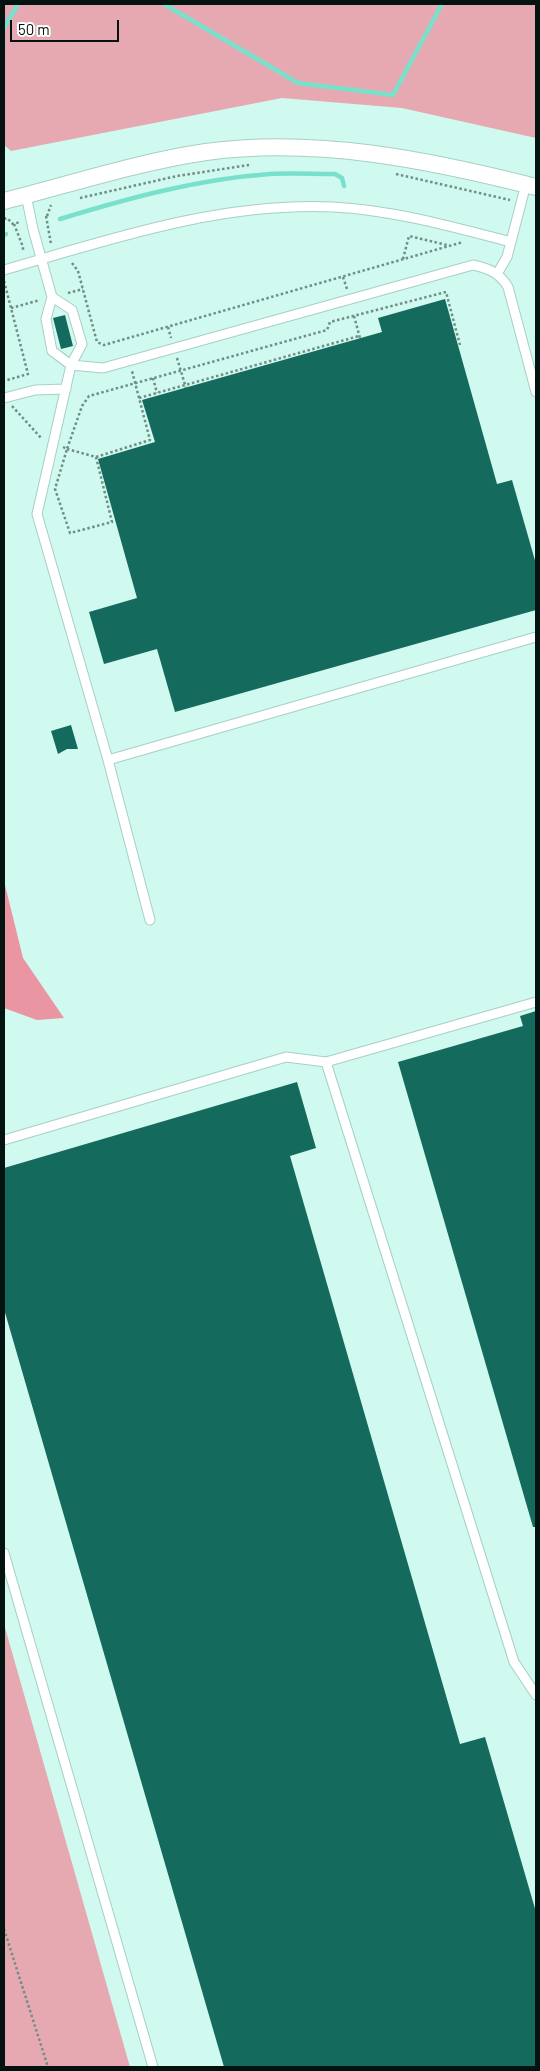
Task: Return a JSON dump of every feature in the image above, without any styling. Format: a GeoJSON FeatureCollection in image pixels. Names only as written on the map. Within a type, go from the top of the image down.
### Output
{"type":"FeatureCollection","features":[{"type":"Feature","properties":{"kind":"street"},"geometry":{"type":"LineString","coordinates":[[4,201],[161,160],[207,152],[268,148],[331,149],[367,153],[531,186]]}},
{"type":"Feature","properties":{"kind":"lane"},"geometry":{"type":"LineString","coordinates":[[497,274],[507,257],[521,203],[531,186]]}},
{"type":"Feature","properties":{"kind":"lane"},"geometry":{"type":"LineString","coordinates":[[26,195],[52,297],[46,320],[52,351],[71,365],[103,368],[130,362],[473,265],[487,268],[497,274],[508,287],[536,392]]}},
{"type":"Feature","properties":{"kind":"lane"},"geometry":{"type":"LineString","coordinates":[[4,270],[209,215],[249,209],[334,207],[377,212],[511,242]]}},
{"type":"Feature","properties":{"kind":"lane"},"geometry":{"type":"LineString","coordinates":[[52,297],[72,310],[82,344],[71,365],[36,514],[108,760],[150,920]]}},
{"type":"Feature","properties":{"kind":"lane"},"geometry":{"type":"LineString","coordinates":[[4,398],[35,390],[66,390]]}},
{"type":"Feature","properties":{"kind":"lane"},"geometry":{"type":"LineString","coordinates":[[108,760],[536,637]]}},
{"type":"Feature","properties":{"kind":"lane"},"geometry":{"type":"LineString","coordinates":[[4,1140],[286,1057],[326,1062],[536,1002]]}},
{"type":"Feature","properties":{"kind":"lane"},"geometry":{"type":"LineString","coordinates":[[326,1062],[514,1662],[536,1695]]}},
{"type":"Feature","properties":{"kind":"lane"},"geometry":{"type":"LineString","coordinates":[[4,1552],[153,2067]]}},
{"type":"Feature","properties":{"kind":"path"},"geometry":{"type":"LineString","coordinates":[[77,198],[177,176],[258,164]]}},
{"type":"Feature","properties":{"kind":"path"},"geometry":{"type":"LineString","coordinates":[[390,173],[521,203]]}},
{"type":"Feature","properties":{"kind":"path"},"geometry":{"type":"LineString","coordinates":[[59,203],[50,205],[46,216],[52,244],[66,240],[72,263],[78,271],[97,342],[104,345],[464,242]]}},
{"type":"Feature","properties":{"kind":"path"},"geometry":{"type":"LineString","coordinates":[[13,224],[46,216]]}},
{"type":"Feature","properties":{"kind":"path"},"geometry":{"type":"LineString","coordinates":[[4,219],[7,218],[13,224],[23,247]]}},
{"type":"Feature","properties":{"kind":"path"},"geometry":{"type":"LineString","coordinates":[[403,260],[409,236],[449,246]]}},
{"type":"Feature","properties":{"kind":"path"},"geometry":{"type":"LineString","coordinates":[[4,281],[28,374],[4,381]]}},
{"type":"Feature","properties":{"kind":"path"},"geometry":{"type":"LineString","coordinates":[[96,458],[112,522],[70,533],[55,488],[67,449],[86,400],[96,394],[327,330],[330,322],[446,292],[460,344]]}},
{"type":"Feature","properties":{"kind":"path"},"geometry":{"type":"LineString","coordinates":[[139,398],[360,336]]}},
{"type":"Feature","properties":{"kind":"path"},"geometry":{"type":"LineString","coordinates":[[4,398],[43,440],[96,458],[150,440],[130,362]]}},
{"type":"Feature","properties":{"kind":"path"},"geometry":{"type":"LineString","coordinates":[[153,378],[157,393]]}},
{"type":"Feature","properties":{"kind":"path"},"geometry":{"type":"LineString","coordinates":[[4,1929],[48,2067]]}},
{"type":"Feature","properties":{"kind":"shaded area"},"geometry":{"type":"Polygon","coordinates":[[[4,4],[536,4],[536,138],[402,108],[282,98],[11,151],[4,145],[4,4]]]}},
{"type":"Feature","properties":{"kind":"shaded area"},"geometry":{"type":"Polygon","coordinates":[[[4,881],[23,958],[64,1018],[37,1020],[4,1008],[4,881]]]}},
{"type":"Feature","properties":{"kind":"shaded area"},"geometry":{"type":"Polygon","coordinates":[[[4,1624],[130,2067],[4,2067],[4,1624]]]}},
{"type":"Feature","properties":{"kind":"building"},"geometry":{"type":"Polygon","coordinates":[[[445,299],[497,484],[512,480],[536,564],[536,610],[175,712],[157,649],[104,664],[89,612],[137,598],[98,459],[155,442],[142,400],[382,332],[378,318],[445,299]]]}},
{"type":"Feature","properties":{"kind":"building"},"geometry":{"type":"Polygon","coordinates":[[[65,315],[73,346],[61,349],[53,318],[65,315]]]}},
{"type":"Feature","properties":{"kind":"building"},"geometry":{"type":"Polygon","coordinates":[[[71,725],[78,749],[67,749],[58,754],[51,731],[71,725]]]}},
{"type":"Feature","properties":{"kind":"building"},"geometry":{"type":"Polygon","coordinates":[[[536,1011],[536,1527],[533,1527],[398,1062],[523,1026],[520,1016],[536,1011]]]}},
{"type":"Feature","properties":{"kind":"building"},"geometry":{"type":"Polygon","coordinates":[[[297,1082],[316,1148],[290,1156],[460,1744],[485,1737],[536,1912],[536,2067],[224,2067],[4,1309],[4,1168],[297,1082]]]}},
{"type":"Feature","properties":{"kind":"waterway"},"geometry":{"type":"LineString","coordinates":[[4,28],[18,4]]}},
{"type":"Feature","properties":{"kind":"waterway"},"geometry":{"type":"LineString","coordinates":[[164,4],[298,83],[393,95],[442,4]]}},
{"type":"Feature","properties":{"kind":"waterway"},"geometry":{"type":"LineString","coordinates":[[60,219],[164,190],[217,180],[278,174],[335,174],[342,178],[344,186]]}}]}
